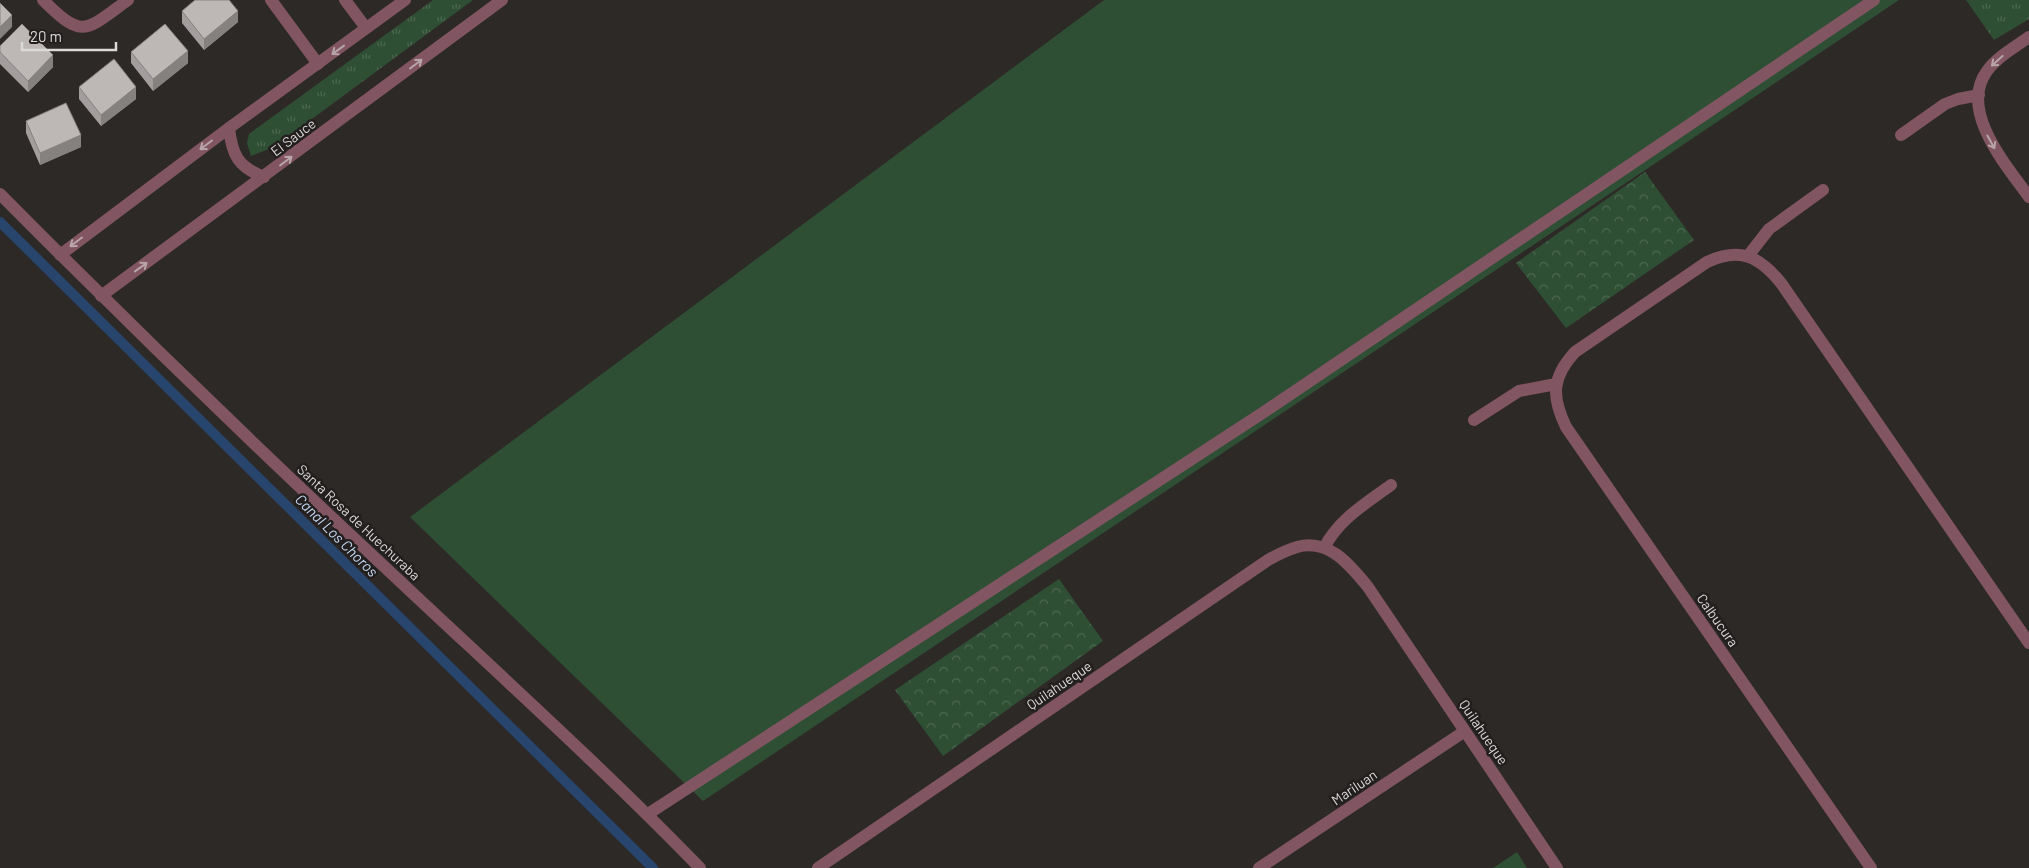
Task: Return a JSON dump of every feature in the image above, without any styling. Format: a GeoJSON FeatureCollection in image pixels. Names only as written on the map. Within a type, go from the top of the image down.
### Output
{"type":"FeatureCollection","features":[{"type":"Feature","properties":{"kind":"street"},"geometry":{"type":"LineString","coordinates":[[43,0],[64,21],[81,27],[98,22],[128,0]]}},
{"type":"Feature","properties":{"kind":"street"},"geometry":{"type":"LineString","coordinates":[[271,0],[318,64]]}},
{"type":"Feature","properties":{"kind":"street"},"geometry":{"type":"LineString","coordinates":[[344,0],[366,28]]}},
{"type":"Feature","properties":{"kind":"street"},"geometry":{"type":"LineString","coordinates":[[60,254],[405,0]]}},
{"type":"Feature","properties":{"kind":"street","name":"El Sauce"},"geometry":{"type":"LineString","coordinates":[[101,296],[502,0]]}},
{"type":"Feature","properties":{"kind":"street"},"geometry":{"type":"LineString","coordinates":[[648,814],[1256,418],[1874,0]]}},
{"type":"Feature","properties":{"kind":"street"},"geometry":{"type":"LineString","coordinates":[[2029,38],[1999,59],[1987,71],[1982,80],[1979,95],[1980,112],[1987,136],[2029,198]]}},
{"type":"Feature","properties":{"kind":"street"},"geometry":{"type":"LineString","coordinates":[[1901,135],[1945,104],[1958,99],[1979,95]]}},
{"type":"Feature","properties":{"kind":"street"},"geometry":{"type":"LineString","coordinates":[[229,128],[233,153],[238,160],[254,173],[264,177]]}},
{"type":"Feature","properties":{"kind":"street"},"geometry":{"type":"LineString","coordinates":[[1823,190],[1769,229],[1748,256],[1772,271],[1781,283],[2029,643]]}},
{"type":"Feature","properties":{"kind":"street","name":"Santa Rosa de Huechuraba"},"geometry":{"type":"LineString","coordinates":[[0,194],[101,296],[337,523],[648,814],[700,868]]}},
{"type":"Feature","properties":{"kind":"street","name":"Calbucura"},"geometry":{"type":"LineString","coordinates":[[1748,256],[1734,254],[1721,256],[1707,262],[1575,352],[1565,363],[1556,384],[1555,397],[1566,427],[1871,868]]}},
{"type":"Feature","properties":{"kind":"street"},"geometry":{"type":"LineString","coordinates":[[1474,420],[1519,391],[1556,384]]}},
{"type":"Feature","properties":{"kind":"street"},"geometry":{"type":"LineString","coordinates":[[1324,548],[1335,529],[1343,521],[1391,486]]}},
{"type":"Feature","properties":{"kind":"street","name":"Quilahueque"},"geometry":{"type":"LineString","coordinates":[[818,868],[1268,560],[1298,547],[1312,545],[1324,548],[1345,560],[1368,587],[1557,868]]}},
{"type":"Feature","properties":{"kind":"street","name":"Mariluan"},"geometry":{"type":"LineString","coordinates":[[1259,868],[1465,731]]}},
{"type":"Feature","properties":{"kind":"green space"},"geometry":{"type":"Polygon","coordinates":[[[433,0],[473,0],[274,147],[251,156],[247,143],[249,134],[433,0]]]}},
{"type":"Feature","properties":{"kind":"green space"},"geometry":{"type":"Polygon","coordinates":[[[1104,0],[1899,0],[703,801],[410,517],[1104,0]]]}},
{"type":"Feature","properties":{"kind":"green space"},"geometry":{"type":"Polygon","coordinates":[[[1966,0],[2029,0],[2029,19],[1994,40],[1966,0]]]}},
{"type":"Feature","properties":{"kind":"green space"},"geometry":{"type":"Polygon","coordinates":[[[1645,172],[1694,240],[1566,328],[1516,263],[1645,172]]]}},
{"type":"Feature","properties":{"kind":"green space"},"geometry":{"type":"Polygon","coordinates":[[[1059,579],[1103,641],[943,756],[895,690],[1059,579]]]}},
{"type":"Feature","properties":{"kind":"green space"},"geometry":{"type":"Polygon","coordinates":[[[1517,852],[1527,868],[1493,868],[1517,852]]]}},
{"type":"Feature","properties":{"kind":"building"},"geometry":{"type":"Polygon","coordinates":[[[195,0],[229,0],[238,11],[204,39],[182,11],[195,0]]]}},
{"type":"Feature","properties":{"kind":"building"},"geometry":{"type":"Polygon","coordinates":[[[0,3],[12,15],[0,27],[0,3]]]}},
{"type":"Feature","properties":{"kind":"building"},"geometry":{"type":"Polygon","coordinates":[[[22,24],[53,55],[28,81],[0,52],[0,46],[22,24]]]}},
{"type":"Feature","properties":{"kind":"building"},"geometry":{"type":"Polygon","coordinates":[[[165,24],[188,51],[153,79],[131,52],[165,24]]]}},
{"type":"Feature","properties":{"kind":"building"},"geometry":{"type":"Polygon","coordinates":[[[114,59],[136,87],[101,115],[79,87],[114,59]]]}},
{"type":"Feature","properties":{"kind":"building"},"geometry":{"type":"Polygon","coordinates":[[[66,103],[81,135],[40,153],[26,121],[66,103]]]}},
{"type":"Feature","properties":{"kind":"waterway","name":"Canal Los Choros"},"geometry":{"type":"LineString","coordinates":[[0,222],[653,868]]}}]}
